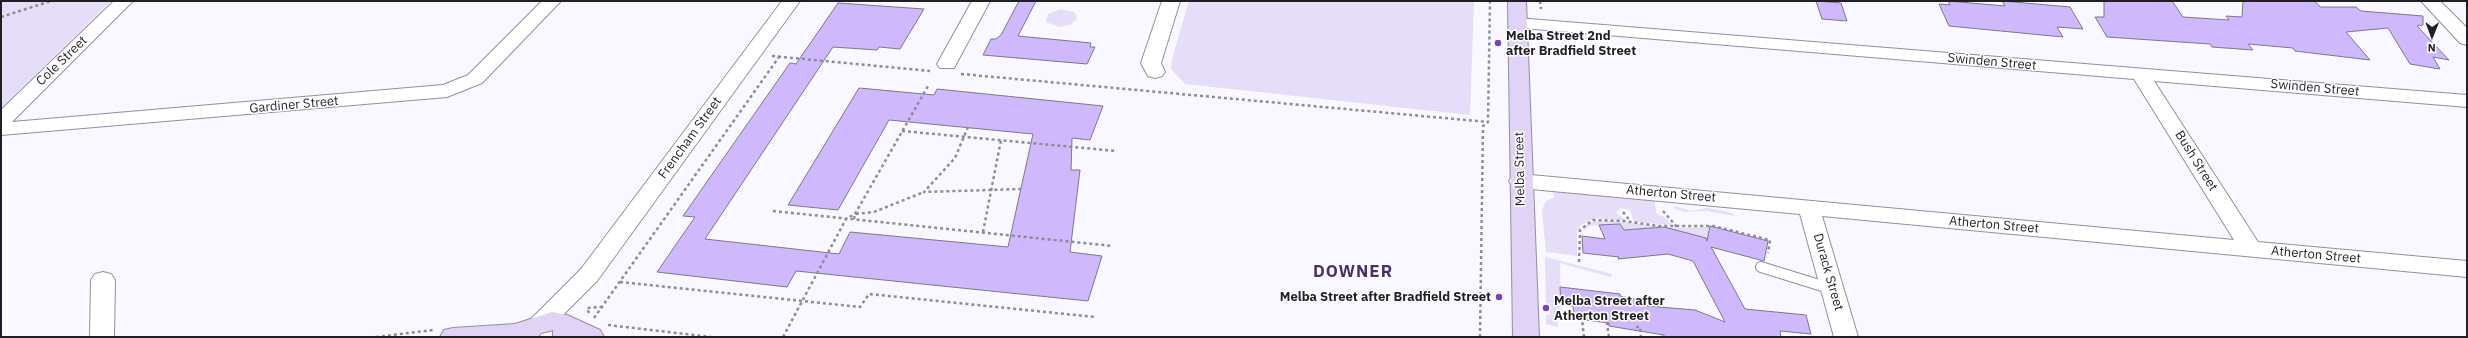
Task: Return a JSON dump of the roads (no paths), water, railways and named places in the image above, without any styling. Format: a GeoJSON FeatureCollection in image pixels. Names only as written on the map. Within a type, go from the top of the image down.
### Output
{"type":"FeatureCollection","features":[{"type":"Feature","properties":{"kind":"street","name":"Cole Street"},"geometry":{"type":"LineString","coordinates":[[1,120],[124,1]]}},
{"type":"Feature","properties":{"kind":"street","name":"Gardiner Street"},"geometry":{"type":"LineString","coordinates":[[1,129],[447,91],[474,79],[552,1]]}},
{"type":"Feature","properties":{"kind":"street","name":"Frencham Street"},"geometry":{"type":"LineString","coordinates":[[531,330],[590,275],[792,1]]}},
{"type":"Feature","properties":{"kind":"street"},"geometry":{"type":"LineString","coordinates":[[946,70],[981,1]]}},
{"type":"Feature","properties":{"kind":"street"},"geometry":{"type":"LineString","coordinates":[[1155,72],[1151,63],[1171,1]]}},
{"type":"Feature","properties":{"kind":"street","name":"Melba Street"},"geometry":{"type":"LineString","coordinates":[[1517,1],[1520,181],[1526,337]]}},
{"type":"Feature","properties":{"kind":"street"},"geometry":{"type":"LineString","coordinates":[[2430,1],[2467,39]]}},
{"type":"Feature","properties":{"kind":"street","name":"Swinden Street"},"geometry":{"type":"LineString","coordinates":[[1517,23],[2467,101]]}},
{"type":"Feature","properties":{"kind":"street","name":"Bush Street"},"geometry":{"type":"LineString","coordinates":[[2140,74],[2251,249]]}},
{"type":"Feature","properties":{"kind":"street","name":"Atherton Street"},"geometry":{"type":"LineString","coordinates":[[1520,181],[2467,269]]}},
{"type":"Feature","properties":{"kind":"street","name":"Durack Street"},"geometry":{"type":"LineString","coordinates":[[1810,208],[1846,337]]}},
{"type":"Feature","properties":{"kind":"street","name":"Frencham Street"},"geometry":{"type":"LineString","coordinates":[[566,330],[590,275]]}},
{"type":"Feature","properties":{"kind":"street"},"geometry":{"type":"LineString","coordinates":[[102,280],[102,337]]}},
{"type":"Feature","properties":{"kind":"street"},"geometry":{"type":"LineString","coordinates":[[453,337],[515,333],[531,330],[558,321],[566,330],[597,326]]}},
{"type":"Feature","properties":{"kind":"lane"},"geometry":{"type":"LineString","coordinates":[[1763,267],[1832,288]]}},
{"type":"Feature","properties":{"kind":"place","name":"Melba Street 2nd after Bradfield Street"},"geometry":{"type":"Point","coordinates":[1498,43]}},
{"type":"Feature","properties":{"kind":"place","name":"Melba Street after Bradfield Street"},"geometry":{"type":"Point","coordinates":[1499,297]}},
{"type":"Feature","properties":{"kind":"place","name":"Melba Street after Atherton Street"},"geometry":{"type":"Point","coordinates":[1546,308]}},
{"type":"Feature","properties":{"kind":"district","name":"DOWNER"},"geometry":{"type":"Point","coordinates":[1353,272]}}]}
